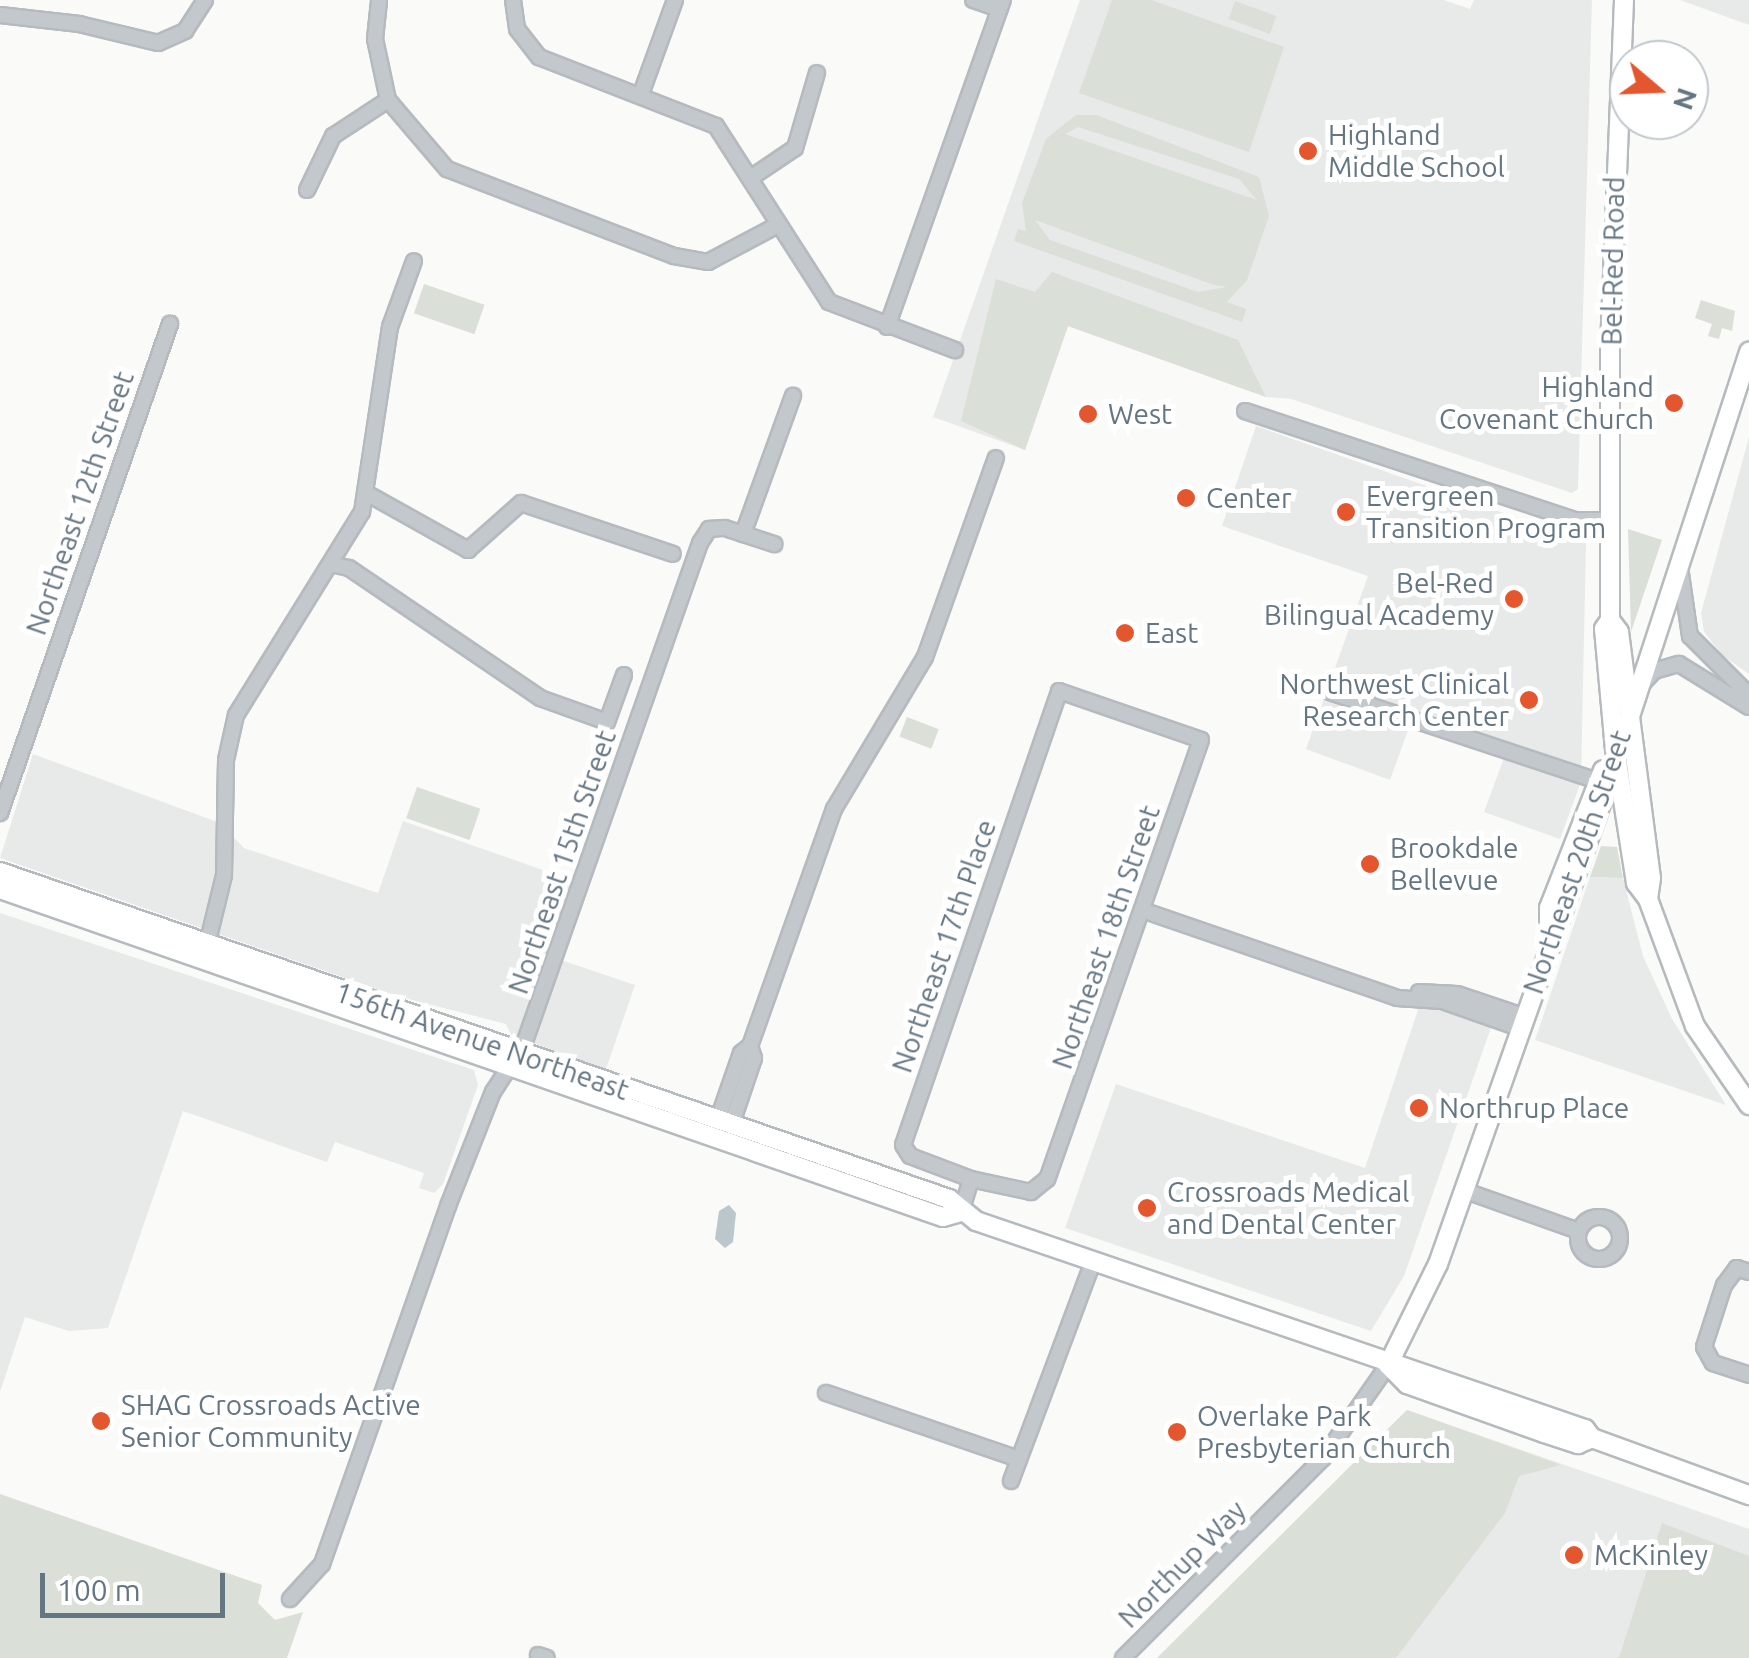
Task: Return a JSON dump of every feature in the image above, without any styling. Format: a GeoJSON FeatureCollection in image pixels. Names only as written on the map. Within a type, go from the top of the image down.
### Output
{"type":"FeatureCollection","features":[{"type":"Feature","properties":{"kind":"main road","name":"Bel-Red Road"},"geometry":{"type":"LineString","coordinates":[[1609,0],[1619,22]]}},
{"type":"Feature","properties":{"kind":"main road","name":"Bel-Red Road"},"geometry":{"type":"LineString","coordinates":[[1624,0],[1619,22],[1608,520],[1610,620],[1604,629],[1615,749],[1636,883],[1648,899],[1695,1026],[1749,1105]]}},
{"type":"Feature","properties":{"kind":"main road","name":"Northeast 20th Street"},"geometry":{"type":"LineString","coordinates":[[1388,1366],[1428,1286],[1464,1190],[1549,939],[1588,841],[1615,749],[1749,351]]}},
{"type":"Feature","properties":{"kind":"main road","name":"Bel-Red Road"},"geometry":{"type":"LineString","coordinates":[[1610,620],[1619,632],[1652,878],[1648,899]]}},
{"type":"Feature","properties":{"kind":"main road"},"geometry":{"type":"LineString","coordinates":[[1549,939],[1549,908],[1597,781],[1615,749]]}},
{"type":"Feature","properties":{"kind":"main road"},"geometry":{"type":"LineString","coordinates":[[1588,841],[1611,830],[1629,845]]}},
{"type":"Feature","properties":{"kind":"main road","name":"156th Avenue Northeast"},"geometry":{"type":"LineString","coordinates":[[0,872],[942,1217],[961,1212]]}},
{"type":"Feature","properties":{"kind":"main road","name":"156th Avenue Northeast"},"geometry":{"type":"LineString","coordinates":[[0,889],[949,1199],[961,1212],[1092,1262],[1388,1366],[1585,1429],[1592,1438],[1749,1496]]}},
{"type":"Feature","properties":{"kind":"street"},"geometry":{"type":"LineString","coordinates":[[22,0],[23,17]]}},
{"type":"Feature","properties":{"kind":"street"},"geometry":{"type":"LineString","coordinates":[[0,15],[158,43],[193,22],[205,0]]}},
{"type":"Feature","properties":{"kind":"street"},"geometry":{"type":"LineString","coordinates":[[379,0],[375,39],[388,100],[446,169],[674,256],[708,262],[778,225]]}},
{"type":"Feature","properties":{"kind":"street"},"geometry":{"type":"LineString","coordinates":[[513,0],[524,41],[557,65],[705,117],[752,177],[778,225],[829,302],[888,328],[956,350]]}},
{"type":"Feature","properties":{"kind":"street"},"geometry":{"type":"LineString","coordinates":[[641,94],[675,0]]}},
{"type":"Feature","properties":{"kind":"street"},"geometry":{"type":"LineString","coordinates":[[888,328],[1001,5],[973,0]]}},
{"type":"Feature","properties":{"kind":"street"},"geometry":{"type":"LineString","coordinates":[[752,177],[795,148],[817,73]]}},
{"type":"Feature","properties":{"kind":"street"},"geometry":{"type":"LineString","coordinates":[[307,190],[333,136],[388,100]]}},
{"type":"Feature","properties":{"kind":"street"},"geometry":{"type":"LineString","coordinates":[[206,945],[224,874],[226,760],[236,715],[331,564],[368,494],[390,327],[414,261]]}},
{"type":"Feature","properties":{"kind":"street","name":"Northeast 12th Street"},"geometry":{"type":"LineString","coordinates":[[0,813],[170,324]]}},
{"type":"Feature","properties":{"kind":"street"},"geometry":{"type":"LineString","coordinates":[[743,534],[793,396]]}},
{"type":"Feature","properties":{"kind":"street"},"geometry":{"type":"LineString","coordinates":[[1245,412],[1574,520],[1608,520]]}},
{"type":"Feature","properties":{"kind":"street"},"geometry":{"type":"LineString","coordinates":[[724,1124],[754,1058],[750,1046],[834,809],[925,657],[996,458]]}},
{"type":"Feature","properties":{"kind":"street"},"geometry":{"type":"LineString","coordinates":[[368,494],[468,550],[521,503],[673,554]]}},
{"type":"Feature","properties":{"kind":"street","name":"Northeast 15th Street"},"geometry":{"type":"LineString","coordinates":[[290,1599],[322,1564],[448,1206],[513,1059],[700,543],[709,528],[774,544]]}},
{"type":"Feature","properties":{"kind":"street"},"geometry":{"type":"LineString","coordinates":[[1680,557],[1686,628],[1717,670],[1749,695]]}},
{"type":"Feature","properties":{"kind":"street"},"geometry":{"type":"LineString","coordinates":[[331,564],[349,568],[540,698],[607,722],[624,675]]}},
{"type":"Feature","properties":{"kind":"street"},"geometry":{"type":"LineString","coordinates":[[1636,690],[1654,671],[1679,664],[1749,707]]}},
{"type":"Feature","properties":{"kind":"street","name":"Northeast 18th Street"},"geometry":{"type":"LineString","coordinates":[[971,1179],[1023,1191],[1043,1186],[1200,740],[1060,691]]}},
{"type":"Feature","properties":{"kind":"street","name":"Northeast 17th Place"},"geometry":{"type":"LineString","coordinates":[[971,1179],[910,1156],[904,1138],[1060,691]]}},
{"type":"Feature","properties":{"kind":"street"},"geometry":{"type":"LineString","coordinates":[[1330,692],[1597,781]]}},
{"type":"Feature","properties":{"kind":"street"},"geometry":{"type":"LineString","coordinates":[[1142,910],[1404,996],[1441,990],[1521,1022]]}},
{"type":"Feature","properties":{"kind":"street"},"geometry":{"type":"LineString","coordinates":[[961,1212],[971,1179]]}},
{"type":"Feature","properties":{"kind":"street"},"geometry":{"type":"LineString","coordinates":[[1464,1190],[1579,1231]]}},
{"type":"Feature","properties":{"kind":"street"},"geometry":{"type":"LineString","coordinates":[[1011,1481],[1092,1262]]}},
{"type":"Feature","properties":{"kind":"street"},"geometry":{"type":"LineString","coordinates":[[1749,1272],[1737,1268],[1724,1285],[1704,1347],[1713,1364],[1749,1375]]}},
{"type":"Feature","properties":{"kind":"street","name":"Northup Way"},"geometry":{"type":"LineString","coordinates":[[1123,1658],[1323,1458],[1388,1366]]}},
{"type":"Feature","properties":{"kind":"street"},"geometry":{"type":"LineString","coordinates":[[826,1393],[1019,1459]]}},
{"type":"Feature","properties":{"kind":"shaded area","name":"Highland Middle School"},"geometry":{"type":"Polygon","coordinates":[[[1080,0],[1444,0],[1470,9],[1474,0],[1592,0],[1578,489],[1572,493],[1291,399],[1266,397],[1068,326],[1025,450],[933,417],[1080,0]]]}},
{"type":"Feature","properties":{"kind":"shaded area"},"geometry":{"type":"Polygon","coordinates":[[[1112,0],[1151,0],[1284,47],[1249,152],[1079,93],[1112,0]]]}},
{"type":"Feature","properties":{"kind":"shaded area"},"geometry":{"type":"Polygon","coordinates":[[[1680,0],[1749,0],[1749,25],[1680,0]]]}},
{"type":"Feature","properties":{"kind":"shaded area"},"geometry":{"type":"Polygon","coordinates":[[[1235,1],[1276,16],[1270,34],[1229,19],[1235,1]]]}},
{"type":"Feature","properties":{"kind":"shaded area"},"geometry":{"type":"Polygon","coordinates":[[[1076,115],[1096,115],[1259,177],[1269,216],[1247,280],[1227,302],[1246,309],[1242,322],[1014,241],[1018,229],[1026,231],[1022,203],[1046,139],[1076,115]],[[1078,127],[1065,134],[1257,200],[1239,179],[1078,127]],[[1035,220],[1050,240],[1198,292],[1227,287],[1214,285],[1035,220]]]}},
{"type":"Feature","properties":{"kind":"shaded area"},"geometry":{"type":"Polygon","coordinates":[[[1052,272],[1238,340],[1266,397],[1068,326],[1025,450],[961,421],[996,279],[1035,292],[1052,272]]]}},
{"type":"Feature","properties":{"kind":"shaded area"},"geometry":{"type":"Polygon","coordinates":[[[424,284],[485,305],[474,334],[414,313],[424,284]]]}},
{"type":"Feature","properties":{"kind":"shaded area"},"geometry":{"type":"Polygon","coordinates":[[[1701,300],[1735,311],[1732,331],[1722,328],[1719,339],[1708,336],[1712,324],[1695,318],[1701,300]]]}},
{"type":"Feature","properties":{"kind":"shaded area"},"geometry":{"type":"Polygon","coordinates":[[[1256,426],[1586,542],[1581,782],[1560,839],[1484,812],[1505,755],[1411,722],[1390,780],[1306,749],[1368,576],[1222,526],[1256,426]]]}},
{"type":"Feature","properties":{"kind":"shaded area"},"geometry":{"type":"Polygon","coordinates":[[[1749,437],[1749,674],[1722,655],[1704,632],[1701,613],[1749,437]]]}},
{"type":"Feature","properties":{"kind":"shaded area"},"geometry":{"type":"Polygon","coordinates":[[[1628,529],[1662,540],[1631,632],[1628,529]]]}},
{"type":"Feature","properties":{"kind":"shaded area"},"geometry":{"type":"Polygon","coordinates":[[[907,717],[939,729],[931,749],[899,737],[907,717]]]}},
{"type":"Feature","properties":{"kind":"shaded area"},"geometry":{"type":"Polygon","coordinates":[[[33,754],[220,823],[244,848],[378,893],[403,821],[574,881],[549,956],[635,985],[606,1069],[511,1035],[506,1024],[397,996],[0,858],[33,754]]]}},
{"type":"Feature","properties":{"kind":"shaded area"},"geometry":{"type":"Polygon","coordinates":[[[417,787],[480,809],[470,840],[406,818],[417,787]]]}},
{"type":"Feature","properties":{"kind":"shaded area"},"geometry":{"type":"Polygon","coordinates":[[[1601,846],[1617,847],[1623,878],[1590,877],[1601,846]]]}},
{"type":"Feature","properties":{"kind":"shaded area"},"geometry":{"type":"Polygon","coordinates":[[[1590,877],[1623,878],[1643,956],[1672,1019],[1726,1105],[1535,1040],[1590,877]]]}},
{"type":"Feature","properties":{"kind":"shaded area"},"geometry":{"type":"Polygon","coordinates":[[[0,913],[474,1070],[478,1085],[443,1184],[434,1193],[419,1188],[424,1173],[335,1142],[327,1162],[183,1111],[108,1328],[69,1331],[25,1317],[0,1392],[0,913]]]}},
{"type":"Feature","properties":{"kind":"shaded area"},"geometry":{"type":"Polygon","coordinates":[[[1427,983],[1501,999],[1404,1276],[1371,1331],[1065,1228],[1116,1084],[1365,1168],[1427,983]]]}},
{"type":"Feature","properties":{"kind":"shaded area"},"geometry":{"type":"Polygon","coordinates":[[[729,1205],[736,1213],[733,1242],[725,1248],[715,1239],[719,1211],[729,1205]]]}},
{"type":"Feature","properties":{"kind":"shaded area"},"geometry":{"type":"Polygon","coordinates":[[[1407,1410],[1749,1529],[1749,1658],[1157,1658],[1407,1410]]]}},
{"type":"Feature","properties":{"kind":"shaded area"},"geometry":{"type":"Polygon","coordinates":[[[1407,1410],[1561,1465],[1519,1476],[1505,1513],[1396,1658],[1157,1658],[1407,1410]]]}},
{"type":"Feature","properties":{"kind":"shaded area"},"geometry":{"type":"Polygon","coordinates":[[[0,1494],[262,1585],[258,1603],[275,1620],[303,1612],[287,1658],[0,1658],[0,1494]]]}},
{"type":"Feature","properties":{"kind":"shaded area"},"geometry":{"type":"Polygon","coordinates":[[[1662,1523],[1749,1556],[1749,1658],[1619,1658],[1662,1523]]]}},
{"type":"Feature","properties":{"kind":"place","name":"Highland Middle School"},"geometry":{"type":"Point","coordinates":[1308,151]}},
{"type":"Feature","properties":{"kind":"place","name":"Highland Covenant Church"},"geometry":{"type":"Point","coordinates":[1674,403]}},
{"type":"Feature","properties":{"kind":"place","name":"West"},"geometry":{"type":"Point","coordinates":[1088,414]}},
{"type":"Feature","properties":{"kind":"place","name":"Center"},"geometry":{"type":"Point","coordinates":[1186,498]}},
{"type":"Feature","properties":{"kind":"place","name":"Evergreen Transition Program"},"geometry":{"type":"Point","coordinates":[1346,512]}},
{"type":"Feature","properties":{"kind":"place","name":"Bel-Red Bilingual Academy"},"geometry":{"type":"Point","coordinates":[1514,599]}},
{"type":"Feature","properties":{"kind":"place","name":"East"},"geometry":{"type":"Point","coordinates":[1125,633]}},
{"type":"Feature","properties":{"kind":"place","name":"Northwest Clinical Research Center"},"geometry":{"type":"Point","coordinates":[1529,700]}},
{"type":"Feature","properties":{"kind":"place","name":"Brookdale Bellevue"},"geometry":{"type":"Point","coordinates":[1370,864]}},
{"type":"Feature","properties":{"kind":"place","name":"Northrup Place"},"geometry":{"type":"Point","coordinates":[1419,1108]}},
{"type":"Feature","properties":{"kind":"place","name":"Crossroads Medical and Dental Center"},"geometry":{"type":"Point","coordinates":[1147,1208]}},
{"type":"Feature","properties":{"kind":"place","name":"SHAG Crossroads Active Senior Community"},"geometry":{"type":"Point","coordinates":[101,1421]}},
{"type":"Feature","properties":{"kind":"place","name":"Overlake Park Presbyterian Church"},"geometry":{"type":"Point","coordinates":[1177,1432]}},
{"type":"Feature","properties":{"kind":"place","name":"McKinley"},"geometry":{"type":"Point","coordinates":[1574,1555]}}]}
